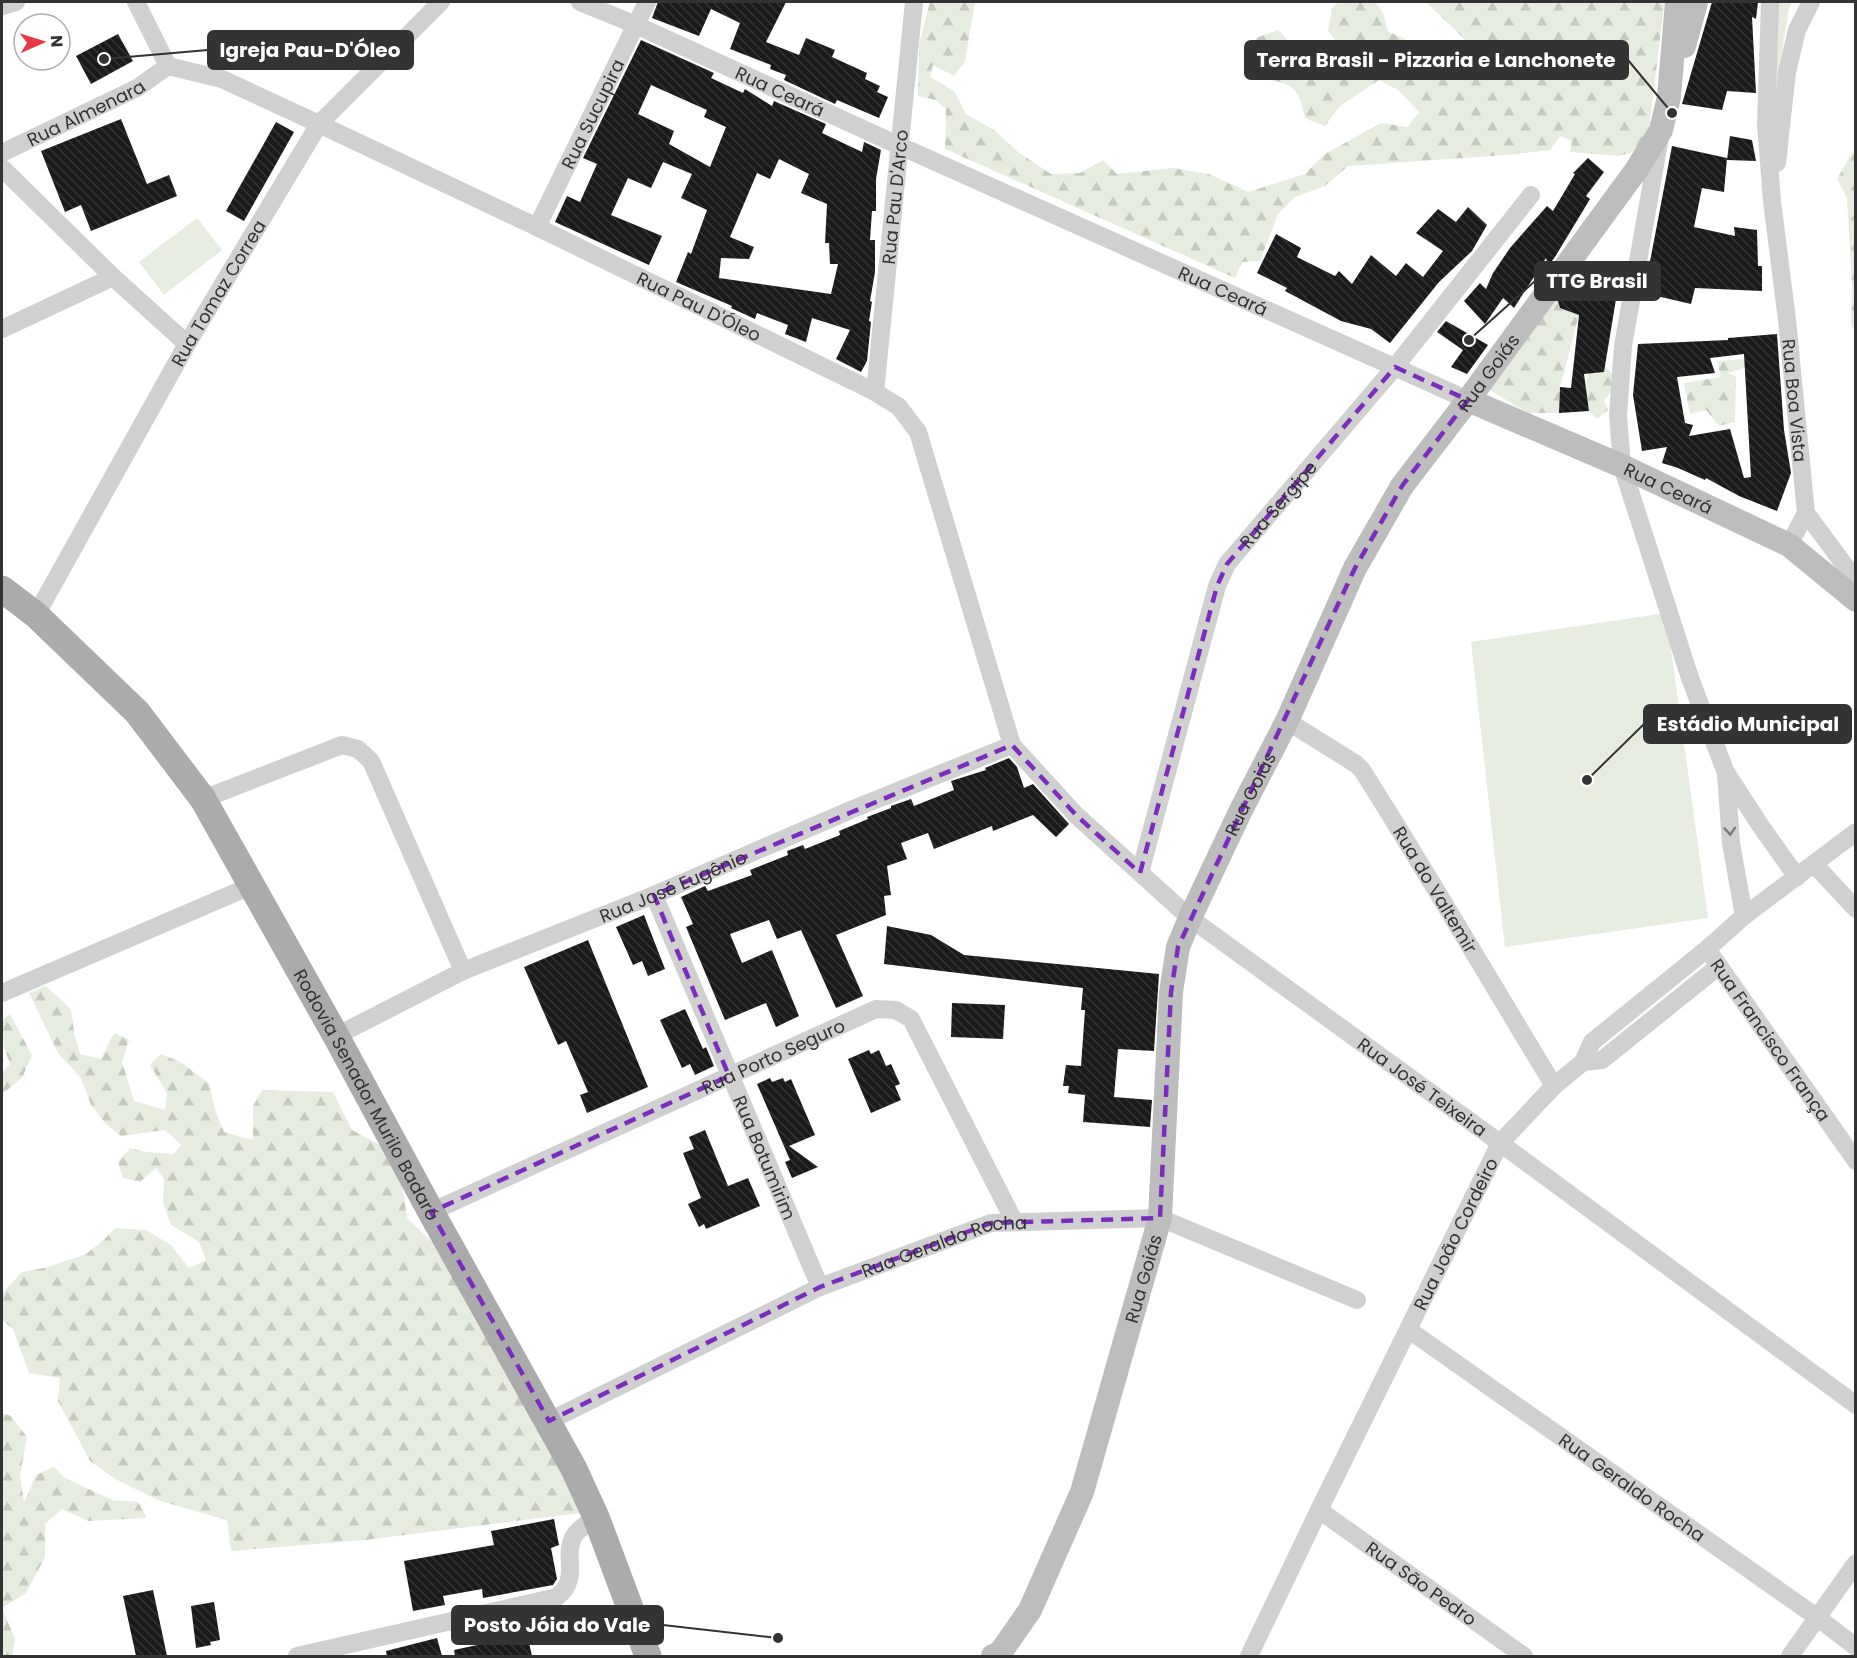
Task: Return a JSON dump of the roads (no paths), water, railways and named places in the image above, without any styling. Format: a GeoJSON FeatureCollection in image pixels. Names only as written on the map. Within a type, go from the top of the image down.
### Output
{"type":"FeatureCollection","features":[{"type":"Feature","properties":{"kind":"main road","name":"Rodovia Senador Murilo Badaró"},"geometry":{"type":"LineString","coordinates":[[2,589],[36,615],[137,712],[203,799],[253,885],[574,1469],[596,1517],[648,1656]]}},
{"type":"Feature","properties":{"kind":"street"},"geometry":{"type":"LineString","coordinates":[[2,6],[16,2]]}},
{"type":"Feature","properties":{"kind":"street"},"geometry":{"type":"LineString","coordinates":[[136,2],[168,66]]}},
{"type":"Feature","properties":{"kind":"street","name":"Rua Tomaz Correa"},"geometry":{"type":"LineString","coordinates":[[36,615],[187,344],[319,124],[441,2]]}},
{"type":"Feature","properties":{"kind":"street","name":"Rua Ceará"},"geometry":{"type":"LineString","coordinates":[[580,2],[636,25],[900,146],[1468,400],[1622,466],[1789,545],[1856,600]]}},
{"type":"Feature","properties":{"kind":"street","name":"Rua Sucupira"},"geometry":{"type":"LineString","coordinates":[[537,227],[647,2]]}},
{"type":"Feature","properties":{"kind":"street","name":"Rua Pau D'Arco"},"geometry":{"type":"LineString","coordinates":[[875,392],[914,2]]}},
{"type":"Feature","properties":{"kind":"street","name":"Rua Goiás"},"geometry":{"type":"LineString","coordinates":[[999,1655],[1030,1610],[1082,1492],[1160,1218],[1171,992],[1178,947],[1240,812],[1287,721],[1355,568],[1377,527],[1402,486],[1468,400],[1637,169],[1661,130],[1669,97],[1677,2]]}},
{"type":"Feature","properties":{"kind":"street"},"geometry":{"type":"LineString","coordinates":[[1669,97],[1696,2]]}},
{"type":"Feature","properties":{"kind":"street","name":"Rua Boa Vista"},"geometry":{"type":"LineString","coordinates":[[1770,2],[1766,124],[1772,201],[1787,320],[1806,513]]}},
{"type":"Feature","properties":{"kind":"street","name":"Rua Boa Vista"},"geometry":{"type":"LineString","coordinates":[[1772,201],[1787,72],[1797,30],[1811,2]]}},
{"type":"Feature","properties":{"kind":"street","name":"Rua Pau D'Óleo"},"geometry":{"type":"LineString","coordinates":[[168,66],[222,79],[319,124],[537,227],[875,392],[899,407],[918,432],[1012,745]]}},
{"type":"Feature","properties":{"kind":"street","name":"Rua Almenara"},"geometry":{"type":"LineString","coordinates":[[2,153],[137,88],[168,66]]}},
{"type":"Feature","properties":{"kind":"street"},"geometry":{"type":"LineString","coordinates":[[1661,130],[1623,345],[1618,415],[1622,466],[1689,678],[1726,772],[1797,877]]}},
{"type":"Feature","properties":{"kind":"street"},"geometry":{"type":"LineString","coordinates":[[2,168],[113,277],[187,344]]}},
{"type":"Feature","properties":{"kind":"street","name":"Rua Sergipe"},"geometry":{"type":"LineString","coordinates":[[1140,873],[1217,586],[1227,564],[1395,366],[1531,195]]}},
{"type":"Feature","properties":{"kind":"street"},"geometry":{"type":"LineString","coordinates":[[2,329],[113,277]]}},
{"type":"Feature","properties":{"kind":"street"},"geometry":{"type":"LineString","coordinates":[[1789,545],[1806,513],[1846,567],[1856,587]]}},
{"type":"Feature","properties":{"kind":"street","name":"Rua do Valtemir"},"geometry":{"type":"LineString","coordinates":[[1287,721],[1362,770],[1430,877],[1554,1086]]}},
{"type":"Feature","properties":{"kind":"street"},"geometry":{"type":"LineString","coordinates":[[203,799],[342,745],[358,749],[371,761],[463,971]]}},
{"type":"Feature","properties":{"kind":"street","name":"Rua José Teixeira"},"geometry":{"type":"LineString","coordinates":[[1012,745],[1076,815],[1190,918],[1856,1405]]}},
{"type":"Feature","properties":{"kind":"street","name":"Rua José Eugênio"},"geometry":{"type":"LineString","coordinates":[[336,1036],[463,971],[654,895],[853,809],[1012,745]]}},
{"type":"Feature","properties":{"kind":"street"},"geometry":{"type":"LineString","coordinates":[[1726,772],[1731,843],[1744,916]]}},
{"type":"Feature","properties":{"kind":"street","name":"Rua João Cordeiro"},"geometry":{"type":"LineString","coordinates":[[1249,1656],[1500,1143],[1554,1086],[1583,1062],[1592,1042],[1744,916],[1856,832]]}},
{"type":"Feature","properties":{"kind":"street"},"geometry":{"type":"LineString","coordinates":[[1814,864],[1856,909]]}},
{"type":"Feature","properties":{"kind":"street"},"geometry":{"type":"LineString","coordinates":[[2,993],[253,885]]}},
{"type":"Feature","properties":{"kind":"street","name":"Rua Botumirim"},"geometry":{"type":"LineString","coordinates":[[654,895],[820,1287]]}},
{"type":"Feature","properties":{"kind":"street","name":"Rua Francisco França"},"geometry":{"type":"LineString","coordinates":[[1707,949],[1856,1161]]}},
{"type":"Feature","properties":{"kind":"street"},"geometry":{"type":"LineString","coordinates":[[1583,1062],[1602,1060],[1719,966]]}},
{"type":"Feature","properties":{"kind":"street","name":"Rua Porto Seguro"},"geometry":{"type":"LineString","coordinates":[[431,1212],[876,1009],[896,1010],[911,1019],[1014,1221]]}},
{"type":"Feature","properties":{"kind":"street","name":"Rua Geraldo Rocha"},"geometry":{"type":"LineString","coordinates":[[549,1421],[820,1287],[991,1223],[1160,1218],[1357,1300]]}},
{"type":"Feature","properties":{"kind":"street","name":"Rua Geraldo Rocha"},"geometry":{"type":"LineString","coordinates":[[1409,1330],[1856,1647]]}},
{"type":"Feature","properties":{"kind":"street","name":"Rua São Pedro"},"geometry":{"type":"LineString","coordinates":[[1319,1510],[1524,1656]]}},
{"type":"Feature","properties":{"kind":"street"},"geometry":{"type":"LineString","coordinates":[[297,1656],[557,1597],[569,1583],[571,1542],[574,1535],[596,1517]]}},
{"type":"Feature","properties":{"kind":"street"},"geometry":{"type":"LineString","coordinates":[[1790,1656],[1856,1563]]}},
{"type":"Feature","properties":{"kind":"place","name":"Igreja Pau-D'Óleo"},"geometry":{"type":"Point","coordinates":[104,59]}},
{"type":"Feature","properties":{"kind":"place","name":"Terra Brasil - Pizzaria e Lanchonete"},"geometry":{"type":"Point","coordinates":[1672,113]}},
{"type":"Feature","properties":{"kind":"place","name":"TTG Brasil"},"geometry":{"type":"Point","coordinates":[1469,340]}},
{"type":"Feature","properties":{"kind":"place","name":"Estádio Municipal"},"geometry":{"type":"Point","coordinates":[1587,780]}},
{"type":"Feature","properties":{"kind":"place","name":"Posto Jóia do Vale"},"geometry":{"type":"Point","coordinates":[778,1638]}}]}
